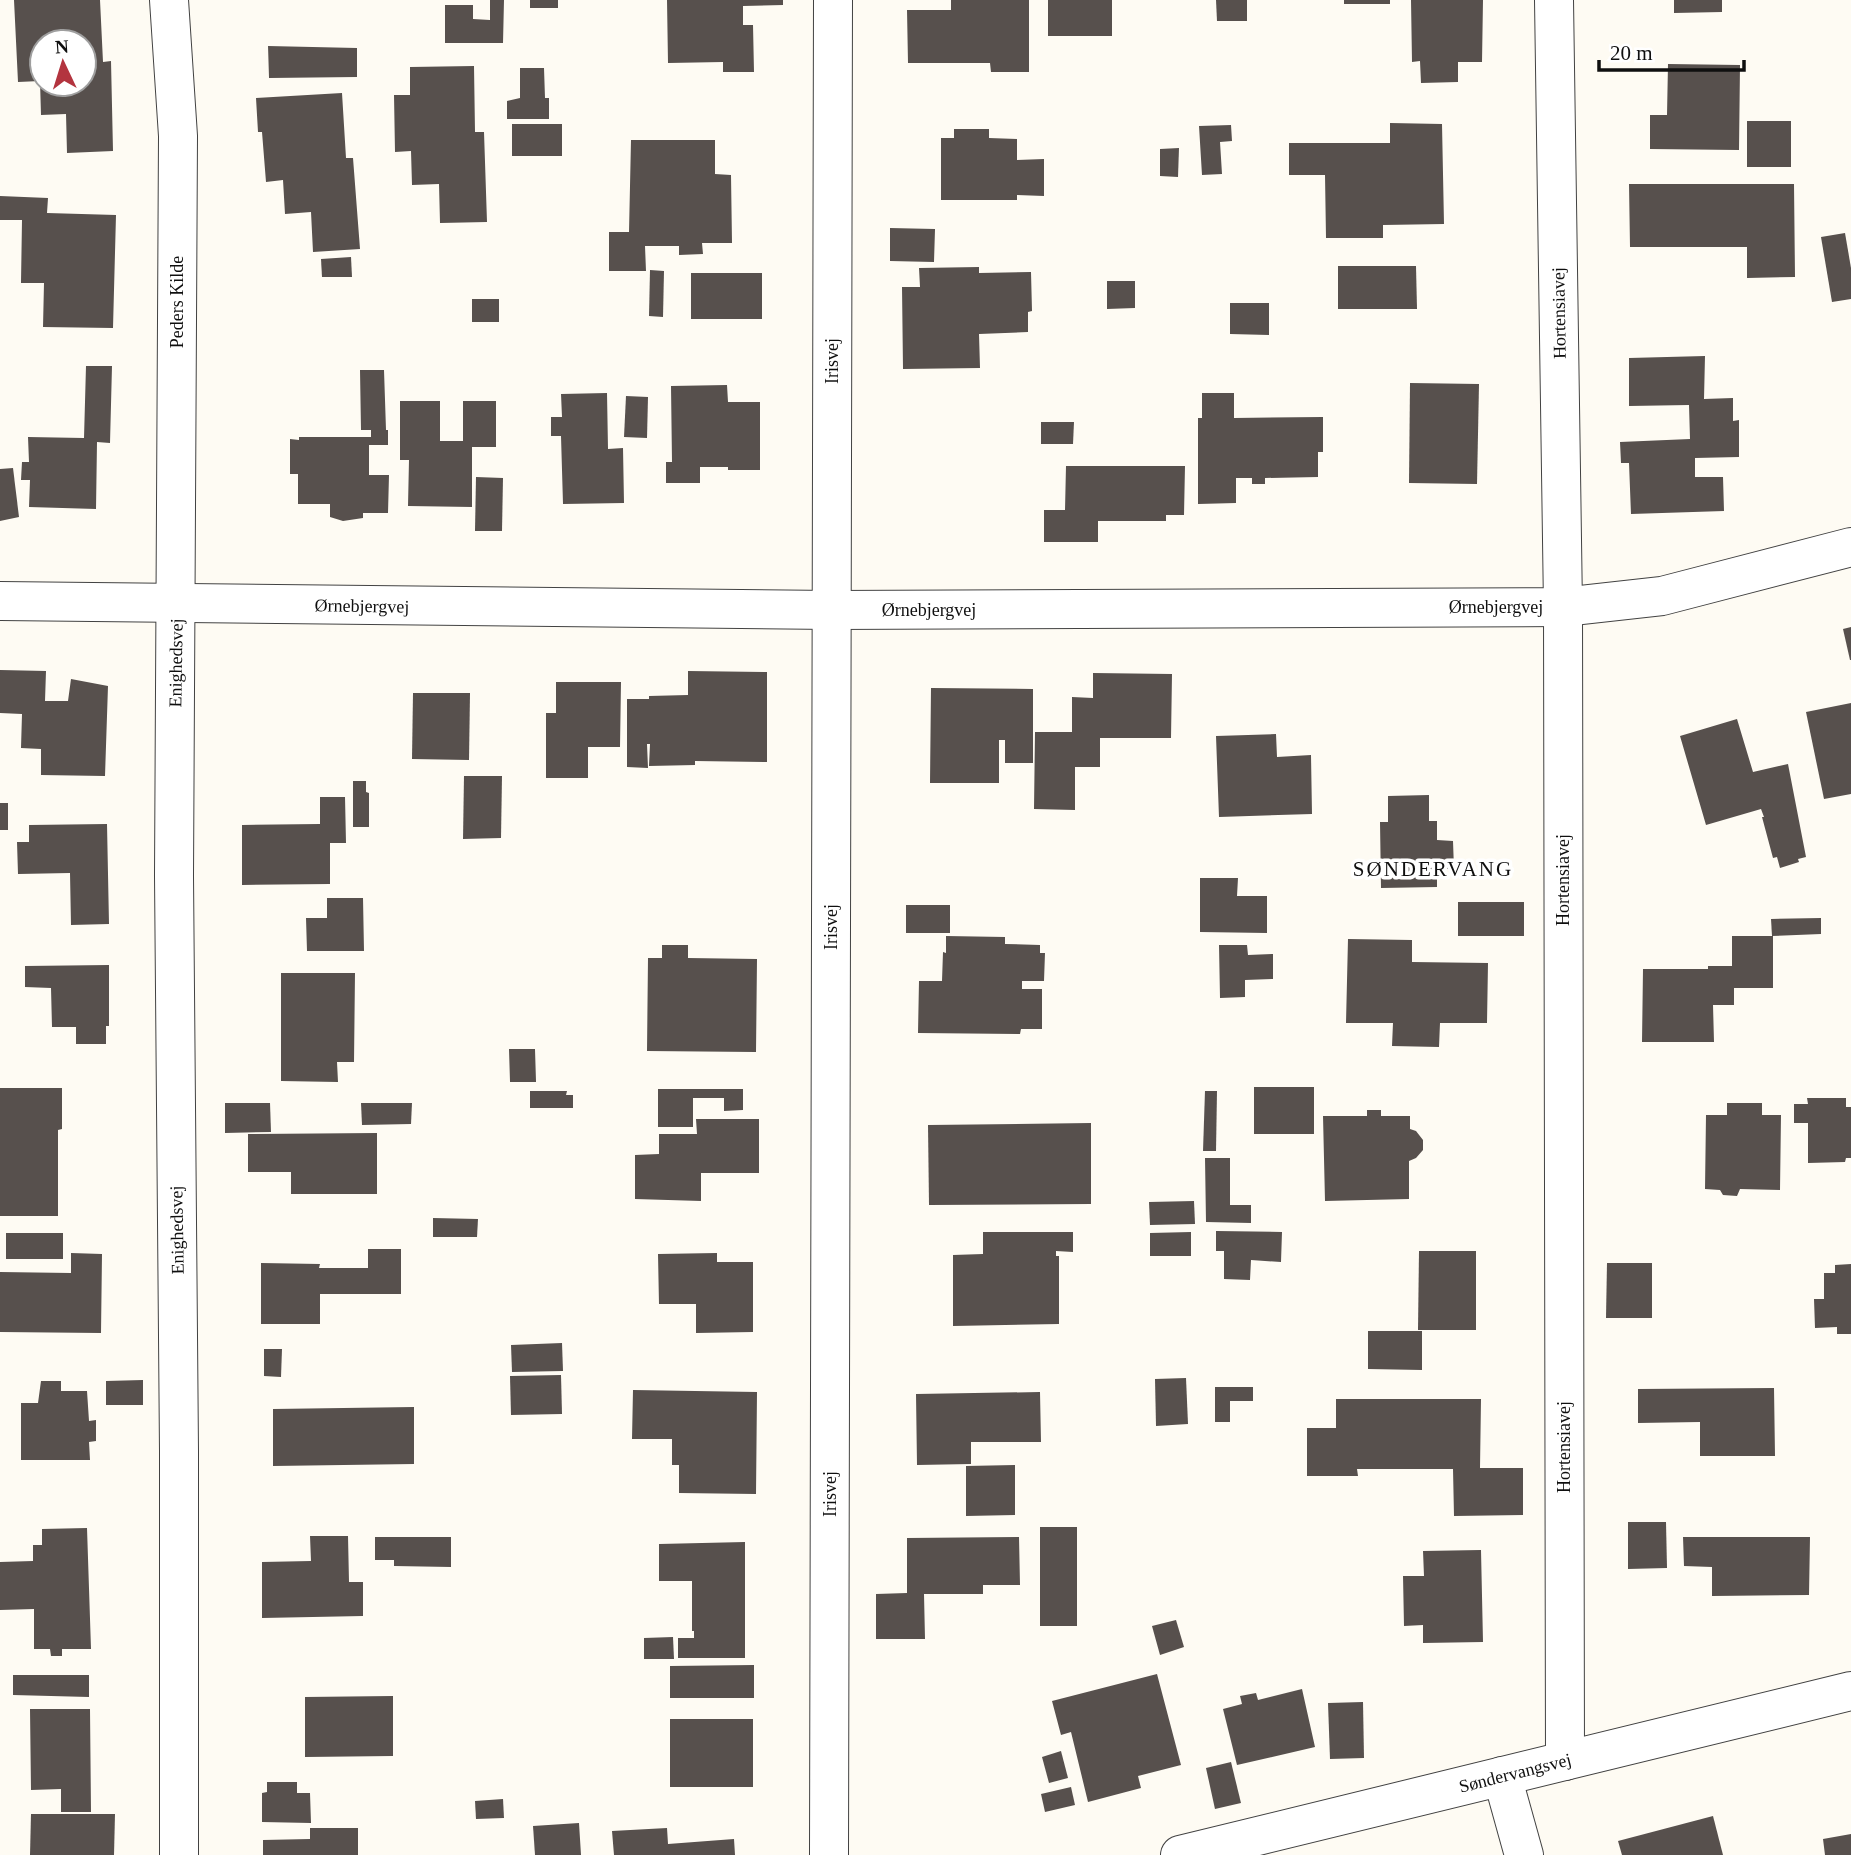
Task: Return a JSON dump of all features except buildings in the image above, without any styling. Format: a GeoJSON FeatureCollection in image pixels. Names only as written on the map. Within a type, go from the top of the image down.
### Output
{"type":"FeatureCollection","features":[{"type":"Feature","properties":{"kind":"street","name":"Peders Kilde"},"geometry":{"type":"LineString","coordinates":[[169,0],[178,136],[177,604]]}},
{"type":"Feature","properties":{"kind":"street","name":"Irisvej"},"geometry":{"type":"LineString","coordinates":[[829,1855],[833,0]]}},
{"type":"Feature","properties":{"kind":"street","name":"Hortensiavej"},"geometry":{"type":"LineString","coordinates":[[1554,0],[1563,607],[1565,1761]]}},
{"type":"Feature","properties":{"kind":"street","name":"Ørnebjergvej"},"geometry":{"type":"LineString","coordinates":[[0,601],[832,610],[1563,607],[1662,596],[1851,547]]}},
{"type":"Feature","properties":{"kind":"street","name":"Enighedsvej"},"geometry":{"type":"LineString","coordinates":[[177,604],[174,876],[179,1855]]}},
{"type":"Feature","properties":{"kind":"street","name":"Søndervangsvej"},"geometry":{"type":"LineString","coordinates":[[1180,1855],[1851,1691]]}},
{"type":"Feature","properties":{"kind":"street"},"geometry":{"type":"LineString","coordinates":[[1502,1776],[1524,1855]]}},
{"type":"Feature","properties":{"kind":"district","name":"SØNDERVANG"},"geometry":{"type":"Point","coordinates":[1433,869]}}]}
